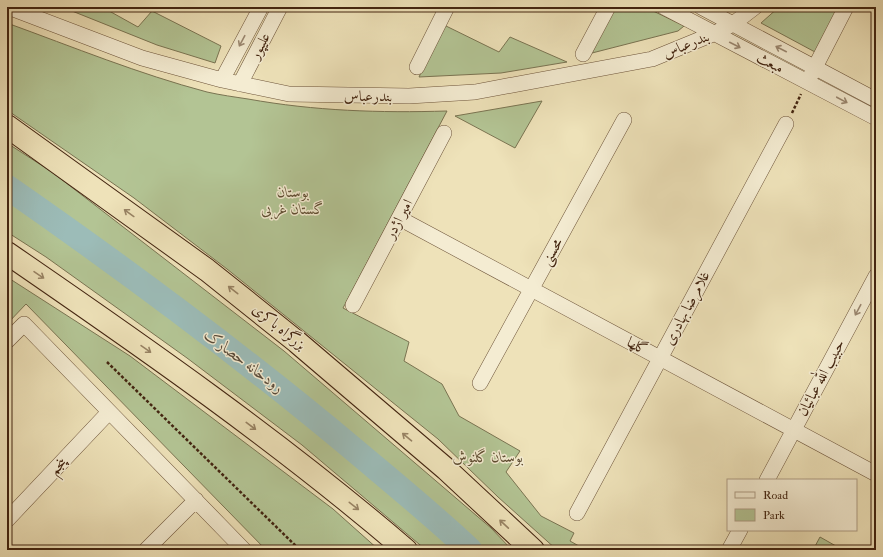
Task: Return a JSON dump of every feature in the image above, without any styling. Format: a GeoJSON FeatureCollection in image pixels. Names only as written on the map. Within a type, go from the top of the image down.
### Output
{"type":"FeatureCollection","features":[{"type":"Feature","properties":{"kind":"highway","name":"بزرگراه باکری"},"geometry":{"type":"LineString","coordinates":[[7,126],[207,270],[297,342],[446,469],[533,550]]}},
{"type":"Feature","properties":{"kind":"highway"},"geometry":{"type":"LineString","coordinates":[[7,253],[150,351],[214,398],[357,508],[406,550]]}},
{"type":"Feature","properties":{"kind":"street","name":"بندرعباس"},"geometry":{"type":"LineString","coordinates":[[8,7],[142,58],[240,84],[296,94],[409,96],[475,92],[652,59],[713,34],[733,24],[755,7]]}},
{"type":"Feature","properties":{"kind":"street","name":"علیپور"},"geometry":{"type":"LineString","coordinates":[[222,80],[261,7]]}},
{"type":"Feature","properties":{"kind":"street","name":"علیپور"},"geometry":{"type":"LineString","coordinates":[[240,84],[280,7]]}},
{"type":"Feature","properties":{"kind":"street"},"geometry":{"type":"LineString","coordinates":[[417,67],[447,7]]}},
{"type":"Feature","properties":{"kind":"street"},"geometry":{"type":"LineString","coordinates":[[583,54],[608,7]]}},
{"type":"Feature","properties":{"kind":"street","name":"مبعث"},"geometry":{"type":"LineString","coordinates":[[664,7],[876,118]]}},
{"type":"Feature","properties":{"kind":"street","name":"مبعث"},"geometry":{"type":"LineString","coordinates":[[701,7],[876,100]]}},
{"type":"Feature","properties":{"kind":"street"},"geometry":{"type":"LineString","coordinates":[[808,82],[846,7]]}},
{"type":"Feature","properties":{"kind":"street","name":"محسنی"},"geometry":{"type":"LineString","coordinates":[[480,383],[624,120]]}},
{"type":"Feature","properties":{"kind":"street","name":"غلامرضا بهادری"},"geometry":{"type":"LineString","coordinates":[[577,513],[786,124]]}},
{"type":"Feature","properties":{"kind":"street","name":"امیر اژدر"},"geometry":{"type":"LineString","coordinates":[[353,305],[444,133]]}},
{"type":"Feature","properties":{"kind":"street","name":"گلها"},"geometry":{"type":"LineString","coordinates":[[399,218],[876,474]]}},
{"type":"Feature","properties":{"kind":"street","name":"حبیب الله عبائیان"},"geometry":{"type":"LineString","coordinates":[[768,479],[876,276]]}},
{"type":"Feature","properties":{"kind":"street"},"geometry":{"type":"LineString","coordinates":[[7,341],[24,324],[244,550]]}},
{"type":"Feature","properties":{"kind":"street","name":"پنجم"},"geometry":{"type":"LineString","coordinates":[[7,520],[109,412]]}},
{"type":"Feature","properties":{"kind":"street"},"geometry":{"type":"LineString","coordinates":[[146,550],[196,500]]}},
{"type":"Feature","properties":{"kind":"street"},"geometry":{"type":"LineString","coordinates":[[729,550],[739,531]]}},
{"type":"Feature","properties":{"kind":"path"},"geometry":{"type":"LineString","coordinates":[[786,124],[808,82]]}},
{"type":"Feature","properties":{"kind":"path"},"geometry":{"type":"LineString","coordinates":[[107,362],[300,550]]}},
{"type":"Feature","properties":{"kind":"green space"},"geometry":{"type":"Polygon","coordinates":[[[62,7],[102,7],[138,27],[152,11],[221,46],[215,63],[157,45],[62,7]]]}},
{"type":"Feature","properties":{"kind":"green space"},"geometry":{"type":"Polygon","coordinates":[[[614,7],[645,7],[684,26],[678,31],[592,53],[614,7]]]}},
{"type":"Feature","properties":{"kind":"green space"},"geometry":{"type":"Polygon","coordinates":[[[779,7],[838,7],[815,52],[761,23],[779,7]]]}},
{"type":"Feature","properties":{"kind":"green space","name":"بوستان گستان غربی"},"geometry":{"type":"Polygon","coordinates":[[[7,23],[131,69],[212,93],[323,109],[397,112],[447,111],[343,308],[409,342],[404,361],[442,384],[459,416],[520,451],[506,472],[541,516],[574,533],[570,541],[586,550],[557,550],[498,497],[438,439],[227,269],[134,198],[7,110],[7,23]]]}},
{"type":"Feature","properties":{"kind":"green space"},"geometry":{"type":"Polygon","coordinates":[[[444,25],[499,52],[510,37],[567,62],[501,73],[419,77],[444,25]]]}},
{"type":"Feature","properties":{"kind":"green space"},"geometry":{"type":"Polygon","coordinates":[[[542,101],[515,148],[455,116],[542,101]]]}},
{"type":"Feature","properties":{"kind":"green space"},"geometry":{"type":"Polygon","coordinates":[[[7,143],[52,172],[284,351],[491,528],[512,550],[426,550],[302,445],[187,358],[46,257],[7,232],[7,143]]]}},
{"type":"Feature","properties":{"kind":"green space"},"geometry":{"type":"Polygon","coordinates":[[[7,277],[130,356],[333,509],[379,550],[266,550],[26,304],[7,324],[7,277]]]}},
{"type":"Feature","properties":{"kind":"green space"},"geometry":{"type":"Polygon","coordinates":[[[820,537],[843,550],[813,550],[820,537]]]}},
{"type":"Feature","properties":{"kind":"waterway","name":"رودخانه حصارک"},"geometry":{"type":"LineString","coordinates":[[7,187],[142,283],[230,350],[316,418],[401,489],[470,550]]}},
{"type":"Feature","properties":{"kind":"park label","name":"بوستان گلنوش"},"geometry":{"type":"Point","coordinates":[488,457]}}]}
